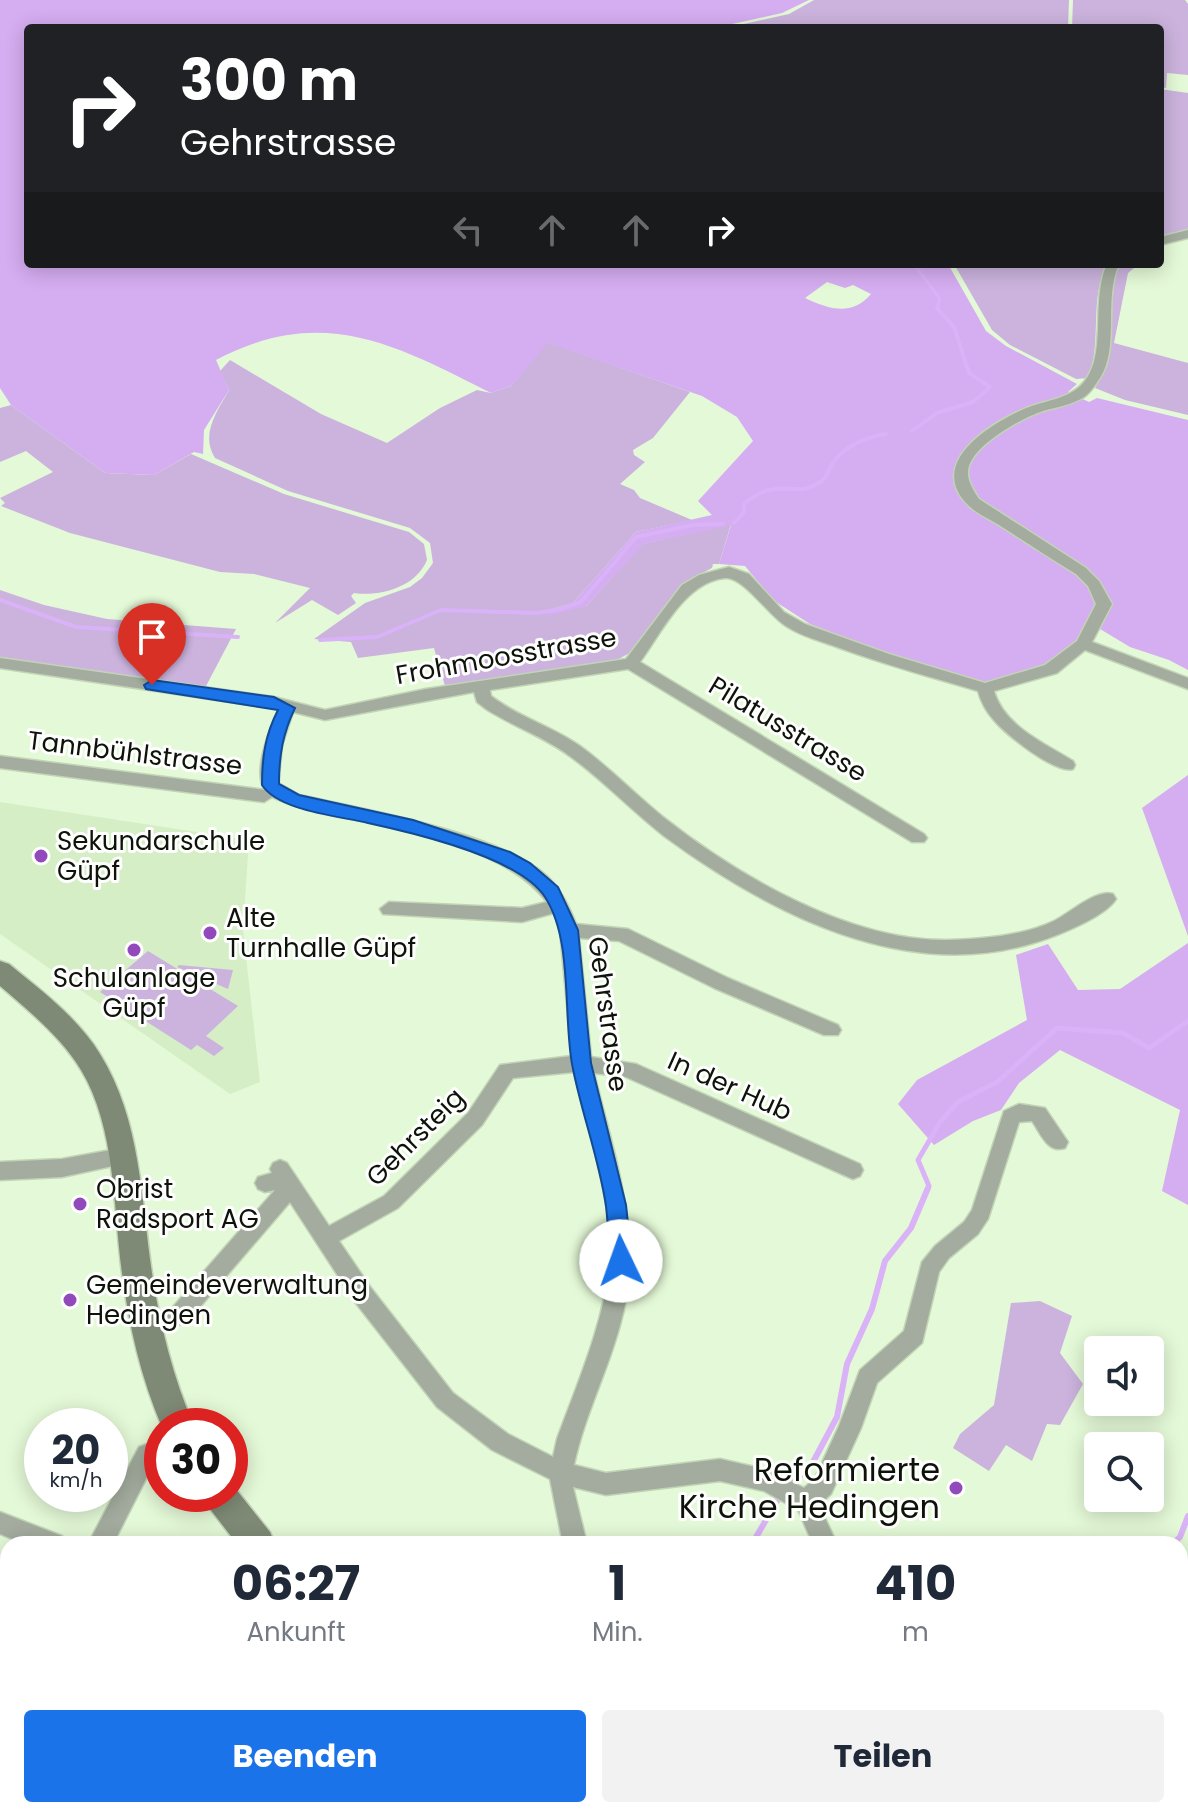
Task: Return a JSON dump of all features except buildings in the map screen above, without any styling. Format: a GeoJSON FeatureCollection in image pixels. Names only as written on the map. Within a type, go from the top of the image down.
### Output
{"type":"FeatureCollection","features":[{"type":"Feature","properties":{"kind":"main road"},"geometry":{"type":"LineString","coordinates":[[1,973],[69,1035],[90,1060],[102,1083],[122,1156],[147,1326],[156,1366],[171,1408]]}},
{"type":"Feature","properties":{"kind":"main road"},"geometry":{"type":"LineString","coordinates":[[233,1512],[252,1536]]}},
{"type":"Feature","properties":{"kind":"street"},"geometry":{"type":"LineString","coordinates":[[1164,240],[1188,234]]}},
{"type":"Feature","properties":{"kind":"street"},"geometry":{"type":"LineString","coordinates":[[1067,765],[1002,718],[989,703],[985,688],[1051,669],[1083,644],[1104,604],[1094,584],[1081,571],[973,502],[962,484],[961,468],[967,456],[1004,425],[1033,410],[1070,399],[1089,385],[1100,364],[1104,285],[1111,268]]}},
{"type":"Feature","properties":{"kind":"street","name":"Frohmoosstrasse"},"geometry":{"type":"LineString","coordinates":[[0,663],[274,702],[287,708],[325,715],[426,694],[631,663],[687,588],[704,578],[729,572],[744,577],[779,615],[800,628],[883,658],[985,688]]}},
{"type":"Feature","properties":{"kind":"street"},"geometry":{"type":"LineString","coordinates":[[1083,644],[1188,684]]}},
{"type":"Feature","properties":{"kind":"street","name":"Pilatusstrasse"},"geometry":{"type":"LineString","coordinates":[[631,663],[918,838]]}},
{"type":"Feature","properties":{"kind":"street"},"geometry":{"type":"LineString","coordinates":[[481,687],[483,698],[501,713],[562,742],[670,831],[725,867],[774,897],[883,940],[921,947],[1003,942],[1035,936],[1107,899]]}},
{"type":"Feature","properties":{"kind":"street","name":"Gehrstrasse"},"geometry":{"type":"LineString","coordinates":[[287,708],[277,729],[270,758],[270,785],[279,793],[295,800],[413,827],[504,857],[541,881],[560,905],[569,930],[582,1063],[616,1205],[621,1261],[610,1324],[568,1439],[561,1473]]}},
{"type":"Feature","properties":{"kind":"street","name":"Tannbühlstrasse"},"geometry":{"type":"LineString","coordinates":[[0,762],[264,796]]}},
{"type":"Feature","properties":{"kind":"street"},"geometry":{"type":"LineString","coordinates":[[389,909],[522,915],[560,905]]}},
{"type":"Feature","properties":{"kind":"street"},"geometry":{"type":"LineString","coordinates":[[569,930],[622,934],[721,983],[831,1030]]}},
{"type":"Feature","properties":{"kind":"street","name":"In der Hub"},"geometry":{"type":"LineString","coordinates":[[582,1063],[629,1070],[853,1170]]}},
{"type":"Feature","properties":{"kind":"street","name":"Gehrsteig"},"geometry":{"type":"LineString","coordinates":[[325,1238],[391,1202],[475,1119],[507,1071],[582,1063]]}},
{"type":"Feature","properties":{"kind":"street"},"geometry":{"type":"LineString","coordinates":[[806,1502],[823,1486],[850,1428],[868,1377],[914,1336],[929,1269],[942,1252],[971,1228],[981,1213],[1011,1117],[1019,1112],[1038,1114],[1058,1142]]}},
{"type":"Feature","properties":{"kind":"street"},"geometry":{"type":"LineString","coordinates":[[0,1171],[62,1168],[122,1156]]}},
{"type":"Feature","properties":{"kind":"street"},"geometry":{"type":"LineString","coordinates":[[147,1326],[179,1315],[281,1179],[363,1295],[449,1404],[500,1442],[561,1473],[606,1484],[720,1470],[768,1481],[806,1502],[821,1536]]}},
{"type":"Feature","properties":{"kind":"street"},"geometry":{"type":"LineString","coordinates":[[104,1536],[144,1461]]}},
{"type":"Feature","properties":{"kind":"street"},"geometry":{"type":"LineString","coordinates":[[561,1473],[573,1536]]}},
{"type":"Feature","properties":{"kind":"street"},"geometry":{"type":"LineString","coordinates":[[0,1523],[33,1536]]}},
{"type":"Feature","properties":{"kind":"shaded area"},"geometry":{"type":"Polygon","coordinates":[[[0,0],[809,0],[782,13],[732,24],[24,24],[24,268],[950,268],[986,331],[1006,346],[1077,384],[1068,392],[1089,402],[1097,398],[1188,420],[1188,670],[1130,647],[1095,626],[1053,662],[989,684],[880,651],[810,624],[773,600],[745,566],[719,564],[731,525],[644,544],[586,606],[549,616],[545,611],[573,603],[636,532],[712,515],[698,501],[753,441],[737,417],[702,396],[548,343],[511,386],[491,393],[422,359],[357,337],[324,333],[290,335],[254,343],[216,360],[229,390],[204,430],[203,454],[194,452],[154,475],[105,473],[11,405],[0,388],[0,0]],[[827,282],[805,298],[831,308],[856,306],[871,294],[853,285],[845,288],[827,282]]]}},
{"type":"Feature","properties":{"kind":"shaded area"},"geometry":{"type":"Polygon","coordinates":[[[814,0],[1069,0],[1068,24],[744,24],[789,14],[814,0]]]}},
{"type":"Feature","properties":{"kind":"shaded area"},"geometry":{"type":"Polygon","coordinates":[[[1073,0],[1185,0],[1188,4],[1188,75],[1167,73],[1164,88],[1164,24],[1072,24],[1073,0]]]}},
{"type":"Feature","properties":{"kind":"shaded area"},"geometry":{"type":"Polygon","coordinates":[[[1164,90],[1188,93],[1188,232],[1164,238],[1164,90]]]}},
{"type":"Feature","properties":{"kind":"shaded area"},"geometry":{"type":"Polygon","coordinates":[[[956,268],[1106,268],[1099,291],[1095,350],[1088,378],[1076,379],[1010,345],[992,330],[956,268]]]}},
{"type":"Feature","properties":{"kind":"shaded area"},"geometry":{"type":"Polygon","coordinates":[[[1117,268],[1134,268],[1128,273],[1114,343],[1188,363],[1188,415],[1125,400],[1095,388],[1105,364],[1109,285],[1117,268]]]}},
{"type":"Feature","properties":{"kind":"shaded area"},"geometry":{"type":"Polygon","coordinates":[[[547,342],[690,392],[653,438],[633,450],[634,455],[645,462],[620,484],[634,490],[640,498],[692,520],[636,532],[573,603],[545,611],[586,606],[643,544],[731,524],[719,564],[713,564],[712,568],[687,581],[635,650],[615,661],[445,686],[434,648],[358,658],[351,642],[314,639],[365,603],[410,587],[422,578],[433,563],[430,543],[410,528],[288,491],[215,458],[209,440],[210,432],[215,415],[229,390],[220,371],[230,360],[321,414],[387,443],[440,408],[477,390],[491,393],[511,386],[547,342]]]}},
{"type":"Feature","properties":{"kind":"shaded area"},"geometry":{"type":"Polygon","coordinates":[[[11,405],[105,473],[154,475],[191,454],[284,494],[409,532],[424,544],[427,560],[415,577],[396,588],[375,593],[354,593],[351,596],[356,603],[338,615],[312,600],[275,623],[310,588],[254,574],[220,572],[70,533],[1,506],[5,503],[0,498],[53,472],[26,451],[0,462],[0,408],[11,405]]]}},
{"type":"Feature","properties":{"kind":"shaded area"},"geometry":{"type":"Polygon","coordinates":[[[0,590],[44,605],[107,619],[236,629],[205,688],[0,657],[0,590]]]}},
{"type":"Feature","properties":{"kind":"shaded area"},"geometry":{"type":"Polygon","coordinates":[[[1188,775],[1188,936],[1142,808],[1188,775]]]}},
{"type":"Feature","properties":{"kind":"shaded area","name":"Schulanlage Güpf"},"geometry":{"type":"Polygon","coordinates":[[[0,802],[249,840],[243,930],[260,1082],[230,1094],[0,934],[0,802]]]}},
{"type":"Feature","properties":{"kind":"shaded area"},"geometry":{"type":"Polygon","coordinates":[[[1188,943],[1188,1205],[1162,1191],[1180,1110],[1060,1050],[1019,1083],[1001,1110],[973,1121],[934,1145],[898,1104],[917,1080],[1027,1020],[1016,955],[1048,944],[1078,990],[1120,989],[1188,943]]]}},
{"type":"Feature","properties":{"kind":"shaded area"},"geometry":{"type":"Polygon","coordinates":[[[148,951],[238,1006],[206,1036],[224,1048],[214,1056],[197,1045],[191,1050],[100,992],[148,951]]]}},
{"type":"Feature","properties":{"kind":"shaded area"},"geometry":{"type":"Polygon","coordinates":[[[177,967],[233,970],[228,989],[177,967]]]}},
{"type":"Feature","properties":{"kind":"shaded area"},"geometry":{"type":"Polygon","coordinates":[[[1040,1301],[1072,1316],[1060,1353],[1083,1384],[1060,1425],[1047,1424],[1032,1461],[1006,1445],[989,1471],[953,1448],[960,1434],[994,1405],[1011,1303],[1040,1301]]]}},
{"type":"Feature","properties":{"kind":"waterway"},"geometry":{"type":"LineString","coordinates":[[917,268],[940,299],[937,307]]}},
{"type":"Feature","properties":{"kind":"waterway"},"geometry":{"type":"LineString","coordinates":[[912,431],[937,413],[973,402],[990,387],[969,373],[954,327],[937,308],[938,305]]}},
{"type":"Feature","properties":{"kind":"waterway"},"geometry":{"type":"LineString","coordinates":[[734,523],[744,512],[744,504],[756,495],[776,489],[801,489],[819,483],[843,452],[864,440],[886,434]]}},
{"type":"Feature","properties":{"kind":"waterway"},"geometry":{"type":"LineString","coordinates":[[320,640],[377,637],[441,610],[536,613],[558,610],[581,602],[636,537],[693,525],[723,524]]}},
{"type":"Feature","properties":{"kind":"waterway"},"geometry":{"type":"LineString","coordinates":[[0,600],[76,627],[238,637]]}},
{"type":"Feature","properties":{"kind":"waterway"},"geometry":{"type":"LineString","coordinates":[[928,1188],[918,1160],[940,1122],[958,1102],[997,1082],[1057,1028],[1123,1033],[1149,1048],[1188,1021]]}},
{"type":"Feature","properties":{"kind":"waterway"},"geometry":{"type":"LineString","coordinates":[[795,1481],[812,1464],[837,1417],[847,1364],[872,1309],[885,1261],[911,1228],[928,1188]]}},
{"type":"Feature","properties":{"kind":"waterway"},"geometry":{"type":"LineString","coordinates":[[757,1536],[780,1496]]}},
{"type":"Feature","properties":{"kind":"waterway"},"geometry":{"type":"LineString","coordinates":[[1180,1536],[1188,1516]]}},
{"type":"Feature","properties":{"kind":"place","name":"Sekundarschule Güpf"},"geometry":{"type":"Point","coordinates":[41,856]}},
{"type":"Feature","properties":{"kind":"place","name":"Alte Turnhalle Güpf"},"geometry":{"type":"Point","coordinates":[210,933]}},
{"type":"Feature","properties":{"kind":"place","name":"Schulanlage Güpf"},"geometry":{"type":"Point","coordinates":[134,950]}},
{"type":"Feature","properties":{"kind":"place","name":"Obrist Radsport AG"},"geometry":{"type":"Point","coordinates":[80,1204]}},
{"type":"Feature","properties":{"kind":"place","name":"Gemeindeverwaltung Hedingen"},"geometry":{"type":"Point","coordinates":[70,1300]}},
{"type":"Feature","properties":{"kind":"place","name":"Reformierte Kirche Hedingen"},"geometry":{"type":"Point","coordinates":[956,1488]}},
{"type":"Feature","properties":{"kind":"route"},"geometry":{"type":"LineString","coordinates":[[152,685],[274,702],[287,708],[277,729],[270,758],[270,785],[279,793],[295,800],[413,827],[504,857],[524,867],[552,892],[569,930],[582,1063],[616,1205],[621,1261]]}}]}
